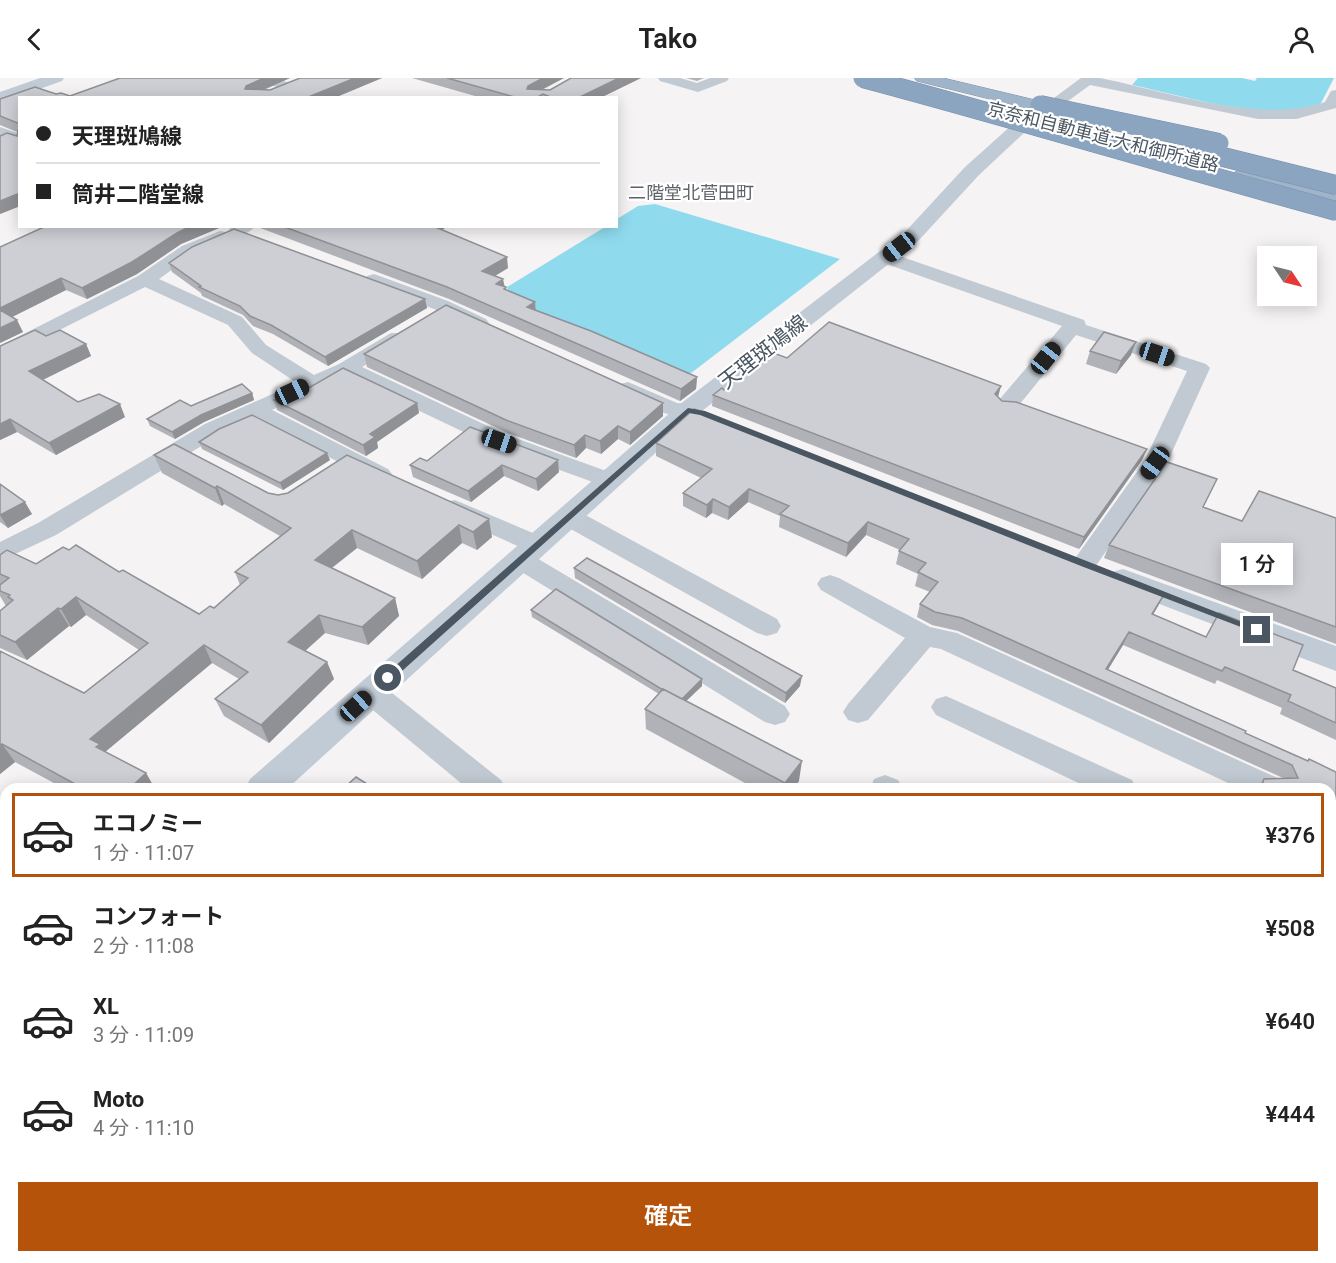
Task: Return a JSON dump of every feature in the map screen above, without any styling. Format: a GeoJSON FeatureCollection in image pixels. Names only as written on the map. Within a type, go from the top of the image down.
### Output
{"type":"FeatureCollection","features":[{"type":"Feature","properties":{"kind":"highway"},"geometry":{"type":"LineString","coordinates":[[854,78],[1336,201]]}},
{"type":"Feature","properties":{"kind":"highway"},"geometry":{"type":"LineString","coordinates":[[863,78],[1035,124],[1201,174],[1336,211]]}},
{"type":"Feature","properties":{"kind":"highway","name":"京奈和自動車道;大和御所道路"},"geometry":{"type":"LineString","coordinates":[[870,78],[1336,195]]}},
{"type":"Feature","properties":{"kind":"highway","name":"京奈和自動車道;大和御所道路"},"geometry":{"type":"LineString","coordinates":[[904,78],[1336,185]]}},
{"type":"Feature","properties":{"kind":"highway"},"geometry":{"type":"LineString","coordinates":[[909,78],[1336,170]]}},
{"type":"Feature","properties":{"kind":"highway"},"geometry":{"type":"LineString","coordinates":[[923,78],[1336,179]]}},
{"type":"Feature","properties":{"kind":"main road"},"geometry":{"type":"LineString","coordinates":[[0,98],[57,78]]}},
{"type":"Feature","properties":{"kind":"main road","name":"天理斑鳩線"},"geometry":{"type":"LineString","coordinates":[[270,783],[688,410],[912,236],[972,171],[1029,121],[1048,109]]}},
{"type":"Feature","properties":{"kind":"main road"},"geometry":{"type":"LineString","coordinates":[[688,410],[724,422]]}},
{"type":"Feature","properties":{"kind":"main road"},"geometry":{"type":"LineString","coordinates":[[1073,560],[1336,659]]}},
{"type":"Feature","properties":{"kind":"street"},"geometry":{"type":"LineString","coordinates":[[262,78],[294,84],[267,94]]}},
{"type":"Feature","properties":{"kind":"street"},"geometry":{"type":"LineString","coordinates":[[665,78],[698,88],[722,78]]}},
{"type":"Feature","properties":{"kind":"street"},"geometry":{"type":"LineString","coordinates":[[1048,109],[1089,79],[1238,112],[1264,115],[1298,115],[1318,111],[1331,105],[1336,94]]}},
{"type":"Feature","properties":{"kind":"street"},"geometry":{"type":"LineString","coordinates":[[0,132],[18,139]]}},
{"type":"Feature","properties":{"kind":"street"},"geometry":{"type":"LineString","coordinates":[[0,354],[145,280],[188,250],[242,230]]}},
{"type":"Feature","properties":{"kind":"street"},"geometry":{"type":"LineString","coordinates":[[885,257],[1077,324],[1072,327],[1007,405]]}},
{"type":"Feature","properties":{"kind":"street"},"geometry":{"type":"LineString","coordinates":[[356,274],[446,308],[501,333]]}},
{"type":"Feature","properties":{"kind":"street"},"geometry":{"type":"LineString","coordinates":[[145,280],[235,321],[260,349],[312,383]]}},
{"type":"Feature","properties":{"kind":"street"},"geometry":{"type":"LineString","coordinates":[[0,552],[47,530],[190,454],[213,429],[346,368],[446,308]]}},
{"type":"Feature","properties":{"kind":"street"},"geometry":{"type":"LineString","coordinates":[[1072,327],[1199,368],[1155,463],[1073,560]]}},
{"type":"Feature","properties":{"kind":"street"},"geometry":{"type":"LineString","coordinates":[[346,368],[499,441],[609,480]]}},
{"type":"Feature","properties":{"kind":"street"},"geometry":{"type":"LineString","coordinates":[[609,381],[673,409],[688,410]]}},
{"type":"Feature","properties":{"kind":"street"},"geometry":{"type":"LineString","coordinates":[[254,410],[341,466],[403,484]]}},
{"type":"Feature","properties":{"kind":"street"},"geometry":{"type":"LineString","coordinates":[[434,498],[529,553],[775,714]]}},
{"type":"Feature","properties":{"kind":"street"},"geometry":{"type":"LineString","coordinates":[[569,517],[767,626]]}},
{"type":"Feature","properties":{"kind":"street"},"geometry":{"type":"LineString","coordinates":[[830,584],[924,636],[947,640],[1258,783]]}},
{"type":"Feature","properties":{"kind":"street"},"geometry":{"type":"LineString","coordinates":[[858,712],[907,652],[924,636]]}},
{"type":"Feature","properties":{"kind":"street"},"geometry":{"type":"LineString","coordinates":[[372,693],[483,783]]}},
{"type":"Feature","properties":{"kind":"street"},"geometry":{"type":"LineString","coordinates":[[946,707],[1108,783]]}},
{"type":"Feature","properties":{"kind":"water"},"geometry":{"type":"Polygon","coordinates":[[[1138,78],[1242,78],[1255,81],[1257,78],[1334,78],[1320,105],[1273,110],[1226,106],[1132,85],[1138,78]]]}},
{"type":"Feature","properties":{"kind":"water"},"geometry":{"type":"Polygon","coordinates":[[[655,204],[840,259],[682,380],[510,302],[507,287],[603,228],[618,228],[618,218],[638,206],[655,204]]]}},
{"type":"Feature","properties":{"kind":"building"},"geometry":{"type":"Polygon","coordinates":[[[120,78],[264,78],[246,86],[245,89],[270,90],[300,78],[355,78],[311,96],[70,96],[120,78]]]}},
{"type":"Feature","properties":{"kind":"building"},"geometry":{"type":"Polygon","coordinates":[[[447,78],[543,78],[528,86],[527,89],[550,90],[571,78],[619,78],[582,96],[543,94],[511,96],[447,78]]]}},
{"type":"Feature","properties":{"kind":"building"},"geometry":{"type":"Polygon","coordinates":[[[35,87],[56,94],[70,96],[18,96],[18,123],[0,116],[0,99],[35,87]]]}},
{"type":"Feature","properties":{"kind":"building"},"geometry":{"type":"Polygon","coordinates":[[[18,130],[18,194],[0,201],[0,136],[7,133],[17,136],[18,130]]]}},
{"type":"Feature","properties":{"kind":"building"},"geometry":{"type":"Polygon","coordinates":[[[42,228],[187,228],[132,262],[82,288],[61,278],[0,308],[0,247],[42,228]]]}},
{"type":"Feature","properties":{"kind":"building"},"geometry":{"type":"Polygon","coordinates":[[[287,228],[438,228],[507,257],[482,271],[503,279],[496,284],[506,287],[504,289],[535,302],[527,307],[591,331],[697,377],[681,389],[447,287],[287,228]]]}},
{"type":"Feature","properties":{"kind":"building"},"geometry":{"type":"Polygon","coordinates":[[[234,229],[425,299],[325,357],[271,325],[250,316],[240,306],[199,287],[201,286],[169,263],[192,247],[234,229]]]}},
{"type":"Feature","properties":{"kind":"building"},"geometry":{"type":"Polygon","coordinates":[[[446,305],[663,403],[630,432],[618,426],[600,441],[585,435],[574,445],[506,420],[364,354],[446,305]]]}},
{"type":"Feature","properties":{"kind":"building"},"geometry":{"type":"Polygon","coordinates":[[[0,310],[17,320],[0,328],[0,310]]]}},
{"type":"Feature","properties":{"kind":"building"},"geometry":{"type":"Polygon","coordinates":[[[829,322],[1001,386],[995,394],[1002,401],[1016,402],[1147,449],[1084,537],[713,395],[722,388],[724,390],[771,352],[787,358],[829,322]]]}},
{"type":"Feature","properties":{"kind":"building"},"geometry":{"type":"Polygon","coordinates":[[[35,330],[46,336],[60,330],[86,344],[29,371],[78,402],[99,394],[120,404],[49,443],[10,419],[0,424],[0,346],[35,330]]]}},
{"type":"Feature","properties":{"kind":"building"},"geometry":{"type":"Polygon","coordinates":[[[1104,332],[1136,342],[1121,361],[1090,351],[1104,332]]]}},
{"type":"Feature","properties":{"kind":"building"},"geometry":{"type":"Polygon","coordinates":[[[343,368],[417,403],[370,434],[375,437],[363,445],[274,400],[289,393],[295,396],[343,368]]]}},
{"type":"Feature","properties":{"kind":"building"},"geometry":{"type":"Polygon","coordinates":[[[242,384],[252,393],[201,415],[172,432],[147,419],[180,400],[191,406],[242,384]]]}},
{"type":"Feature","properties":{"kind":"building"},"geometry":{"type":"Polygon","coordinates":[[[694,409],[1165,593],[1152,614],[1206,637],[1219,613],[1303,645],[1293,670],[1336,688],[1336,723],[1288,701],[1291,695],[1225,667],[1222,671],[1129,632],[1106,669],[1336,772],[1336,783],[1262,783],[1264,779],[1298,778],[1292,765],[962,618],[935,612],[920,604],[938,582],[918,572],[926,563],[899,551],[909,539],[868,522],[848,543],[780,514],[789,506],[749,489],[729,507],[713,499],[707,505],[683,493],[712,469],[656,443],[694,409]]]}},
{"type":"Feature","properties":{"kind":"building"},"geometry":{"type":"Polygon","coordinates":[[[252,415],[327,453],[280,483],[199,442],[219,429],[252,415]]]}},
{"type":"Feature","properties":{"kind":"building"},"geometry":{"type":"Polygon","coordinates":[[[470,427],[558,460],[536,479],[502,465],[468,491],[410,465],[420,458],[427,461],[470,427]]]}},
{"type":"Feature","properties":{"kind":"building"},"geometry":{"type":"Polygon","coordinates":[[[174,444],[268,493],[278,495],[288,493],[347,455],[489,519],[473,532],[459,525],[417,561],[352,530],[315,560],[395,598],[362,627],[319,615],[288,642],[327,662],[261,725],[215,699],[248,672],[204,645],[90,739],[100,744],[96,747],[146,773],[135,783],[73,783],[2,744],[0,746],[0,651],[84,693],[148,643],[76,597],[61,609],[58,608],[15,642],[0,635],[0,611],[13,600],[8,597],[10,595],[0,591],[0,585],[9,578],[0,574],[0,555],[7,550],[36,564],[63,547],[69,550],[76,545],[119,572],[123,570],[199,614],[210,606],[214,608],[248,578],[235,572],[291,528],[217,486],[215,488],[154,455],[174,444]]]}},
{"type":"Feature","properties":{"kind":"building"},"geometry":{"type":"Polygon","coordinates":[[[1167,462],[1217,479],[1203,507],[1242,521],[1259,491],[1336,518],[1336,627],[1109,545],[1167,462]]]}},
{"type":"Feature","properties":{"kind":"building"},"geometry":{"type":"Polygon","coordinates":[[[0,484],[25,502],[0,515],[0,484]]]}},
{"type":"Feature","properties":{"kind":"building"},"geometry":{"type":"Polygon","coordinates":[[[587,558],[802,676],[786,693],[574,568],[587,558]]]}},
{"type":"Feature","properties":{"kind":"building"},"geometry":{"type":"Polygon","coordinates":[[[556,589],[702,679],[682,699],[663,690],[531,610],[556,589]]]}},
{"type":"Feature","properties":{"kind":"building"},"geometry":{"type":"Polygon","coordinates":[[[663,689],[802,761],[785,783],[645,709],[663,689]]]}},
{"type":"Feature","properties":{"kind":"building"},"geometry":{"type":"Polygon","coordinates":[[[356,777],[366,783],[350,783],[356,777]]]}},
{"type":"Feature","properties":{"kind":"district","name":"二階堂北菅田町"},"geometry":{"type":"Point","coordinates":[691,193]}},
{"type":"Feature","properties":{"kind":"route"},"geometry":{"type":"LineString","coordinates":[[388,678],[688,410],[702,413],[1257,630]]}}]}
